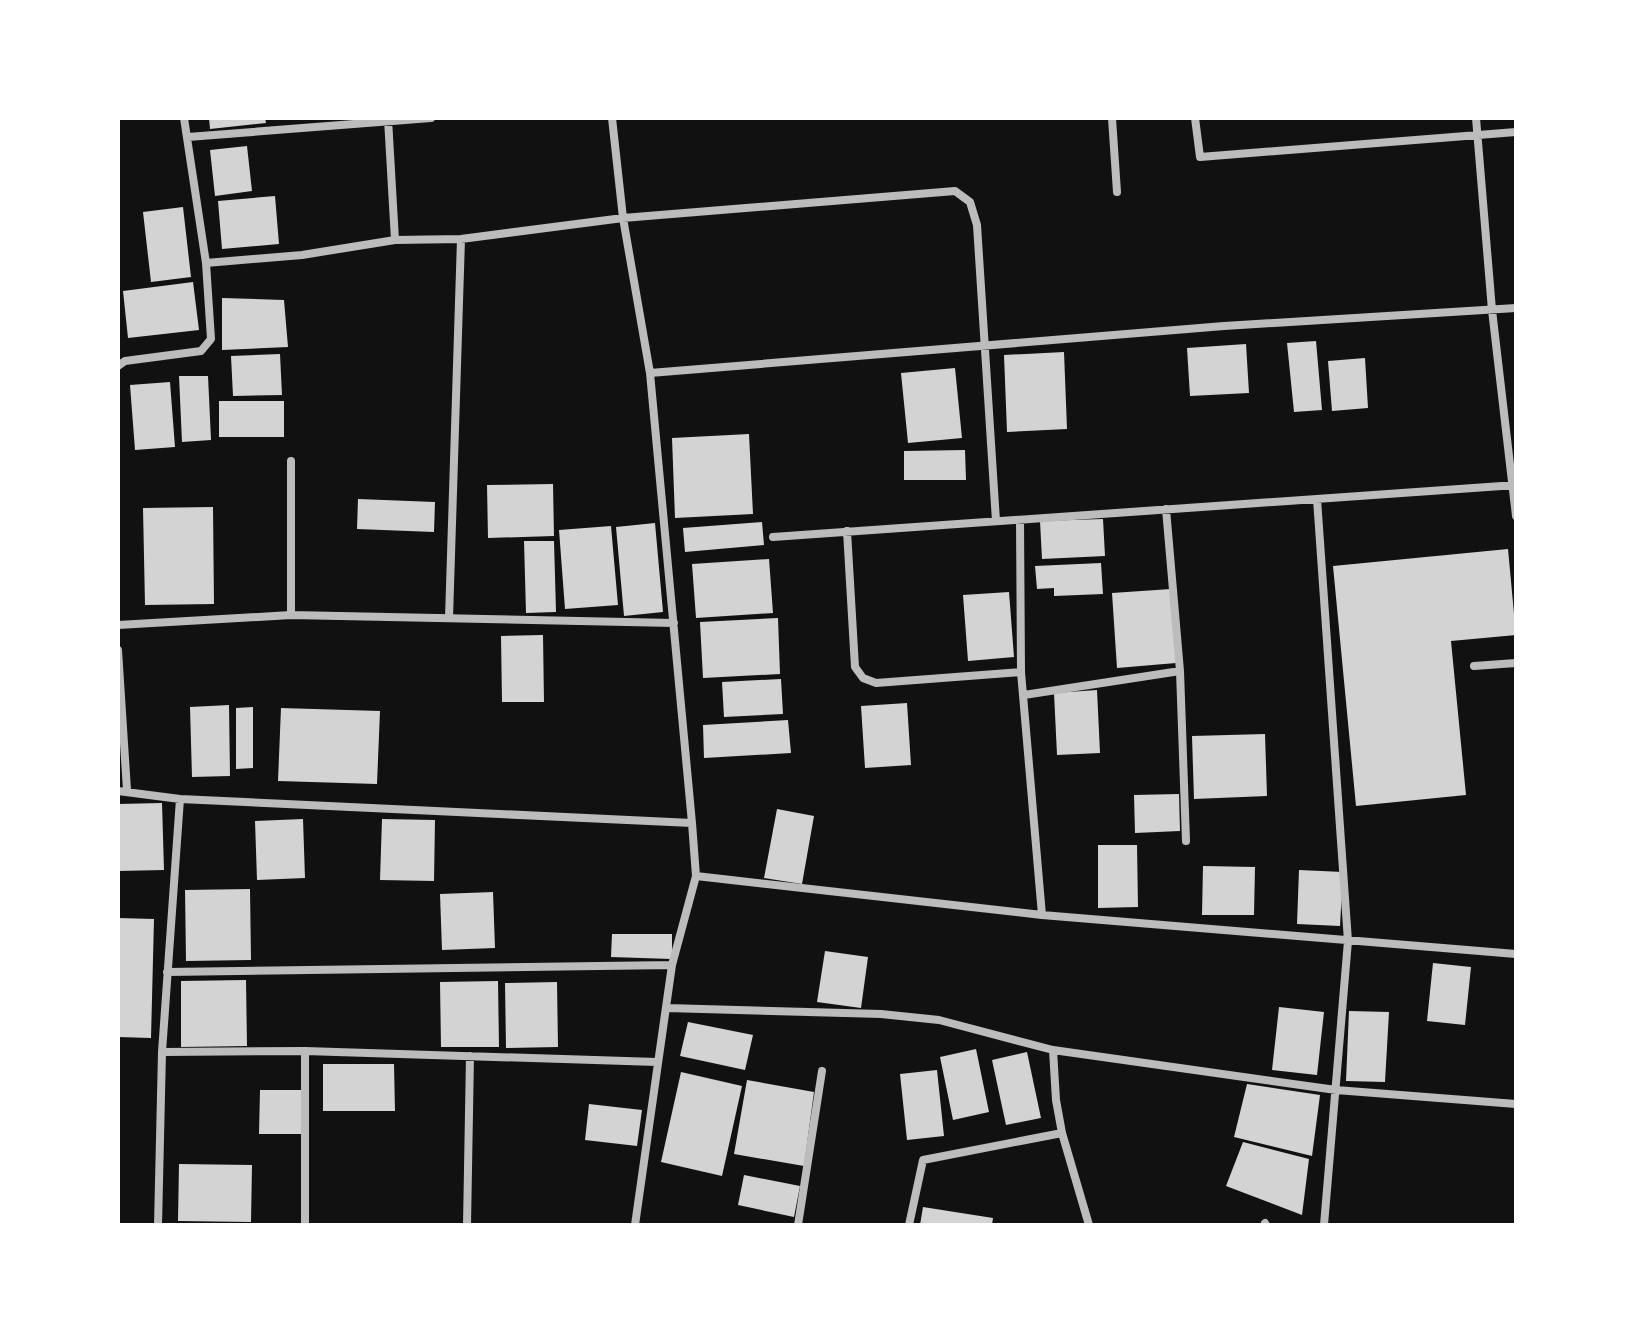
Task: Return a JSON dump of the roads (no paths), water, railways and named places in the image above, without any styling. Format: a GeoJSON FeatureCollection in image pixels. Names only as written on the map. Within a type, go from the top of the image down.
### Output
{"type":"FeatureCollection","features":[{"type":"Feature","properties":{"kind":"street"},"geometry":{"type":"LineString","coordinates":[[118,366],[125,361],[201,351],[211,339],[206,263],[184,118]]}},
{"type":"Feature","properties":{"kind":"street"},"geometry":{"type":"LineString","coordinates":[[188,137],[431,118]]}},
{"type":"Feature","properties":{"kind":"street"},"geometry":{"type":"LineString","coordinates":[[612,118],[623,218],[650,373],[696,876],[672,965],[635,1225]]}},
{"type":"Feature","properties":{"kind":"street"},"geometry":{"type":"LineString","coordinates":[[1112,118],[1117,192]]}},
{"type":"Feature","properties":{"kind":"street"},"geometry":{"type":"LineString","coordinates":[[1195,118],[1200,157],[1516,132]]}},
{"type":"Feature","properties":{"kind":"street"},"geometry":{"type":"LineString","coordinates":[[1476,118],[1492,310],[1516,516]]}},
{"type":"Feature","properties":{"kind":"street"},"geometry":{"type":"LineString","coordinates":[[388,120],[395,240]]}},
{"type":"Feature","properties":{"kind":"street"},"geometry":{"type":"LineString","coordinates":[[206,263],[302,255],[395,240],[461,239],[623,218],[955,191],[970,202],[977,225],[996,521]]}},
{"type":"Feature","properties":{"kind":"street"},"geometry":{"type":"LineString","coordinates":[[449,618],[461,239]]}},
{"type":"Feature","properties":{"kind":"street"},"geometry":{"type":"LineString","coordinates":[[650,373],[1224,326],[1516,308]]}},
{"type":"Feature","properties":{"kind":"street"},"geometry":{"type":"LineString","coordinates":[[291,461],[291,615]]}},
{"type":"Feature","properties":{"kind":"street"},"geometry":{"type":"LineString","coordinates":[[773,537],[1514,485]]}},
{"type":"Feature","properties":{"kind":"street"},"geometry":{"type":"LineString","coordinates":[[1317,499],[1348,941],[1324,1225]]}},
{"type":"Feature","properties":{"kind":"street"},"geometry":{"type":"LineString","coordinates":[[1166,509],[1180,671],[1186,841]]}},
{"type":"Feature","properties":{"kind":"street"},"geometry":{"type":"LineString","coordinates":[[1020,520],[1021,672],[1042,915]]}},
{"type":"Feature","properties":{"kind":"street"},"geometry":{"type":"LineString","coordinates":[[847,531],[855,667],[863,678],[876,683],[1021,672]]}},
{"type":"Feature","properties":{"kind":"street"},"geometry":{"type":"LineString","coordinates":[[118,625],[291,615],[674,623]]}},
{"type":"Feature","properties":{"kind":"street"},"geometry":{"type":"LineString","coordinates":[[118,650],[123,791],[180,799],[692,823]]}},
{"type":"Feature","properties":{"kind":"street"},"geometry":{"type":"LineString","coordinates":[[1474,666],[1516,663]]}},
{"type":"Feature","properties":{"kind":"street"},"geometry":{"type":"LineString","coordinates":[[1024,695],[1180,671]]}},
{"type":"Feature","properties":{"kind":"street"},"geometry":{"type":"LineString","coordinates":[[158,1225],[162,1052],[180,799]]}},
{"type":"Feature","properties":{"kind":"street"},"geometry":{"type":"LineString","coordinates":[[696,876],[1042,915],[1516,954]]}},
{"type":"Feature","properties":{"kind":"street"},"geometry":{"type":"LineString","coordinates":[[167,972],[672,965]]}},
{"type":"Feature","properties":{"kind":"street"},"geometry":{"type":"LineString","coordinates":[[667,1008],[939,1020],[1053,1050],[1336,1090],[1516,1104]]}},
{"type":"Feature","properties":{"kind":"street"},"geometry":{"type":"LineString","coordinates":[[1053,1050],[1056,1100],[1062,1133],[1089,1225]]}},
{"type":"Feature","properties":{"kind":"street"},"geometry":{"type":"LineString","coordinates":[[162,1052],[305,1051],[657,1062]]}},
{"type":"Feature","properties":{"kind":"street"},"geometry":{"type":"LineString","coordinates":[[305,1051],[305,1225]]}},
{"type":"Feature","properties":{"kind":"street"},"geometry":{"type":"LineString","coordinates":[[467,1225],[470,1056]]}},
{"type":"Feature","properties":{"kind":"street"},"geometry":{"type":"LineString","coordinates":[[798,1225],[822,1071]]}},
{"type":"Feature","properties":{"kind":"street"},"geometry":{"type":"LineString","coordinates":[[909,1225],[923,1160],[1062,1133]]}}]}
